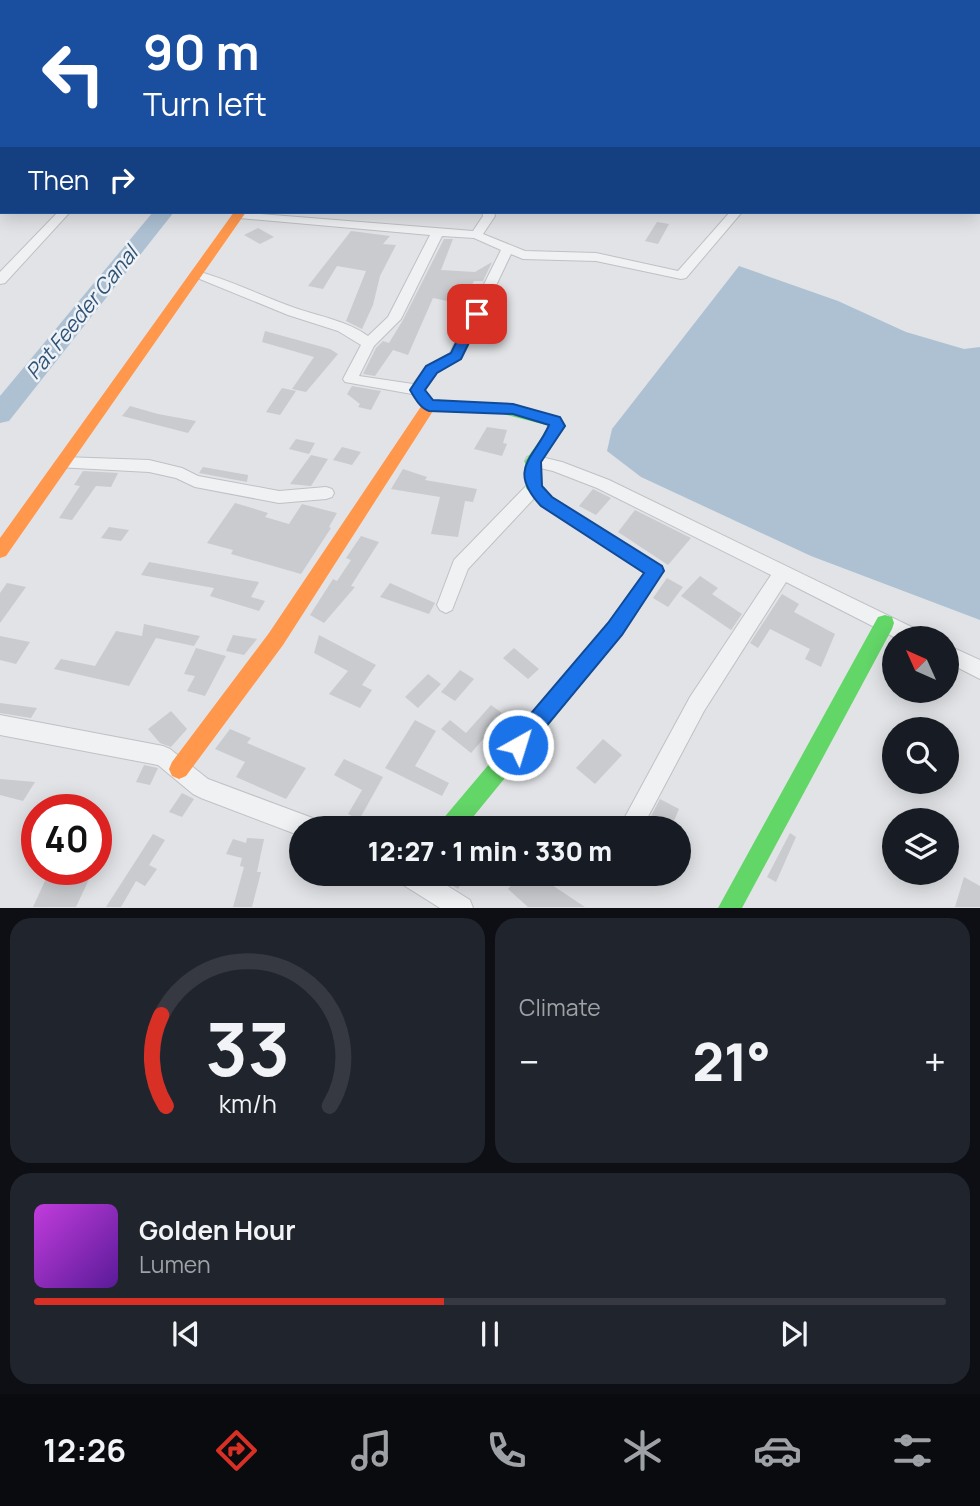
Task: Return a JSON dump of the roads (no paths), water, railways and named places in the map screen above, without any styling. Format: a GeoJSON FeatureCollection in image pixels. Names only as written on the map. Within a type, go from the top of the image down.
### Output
{"type":"FeatureCollection","features":[{"type":"Feature","properties":{"kind":"street"},"geometry":{"type":"LineString","coordinates":[[0,280],[62,214]]}},
{"type":"Feature","properties":{"kind":"street"},"geometry":{"type":"LineString","coordinates":[[0,551],[239,214]]}},
{"type":"Feature","properties":{"kind":"street"},"geometry":{"type":"LineString","coordinates":[[250,214],[476,235],[523,255],[596,257],[681,275],[734,214]]}},
{"type":"Feature","properties":{"kind":"street"},"geometry":{"type":"LineString","coordinates":[[476,235],[488,214]]}},
{"type":"Feature","properties":{"kind":"street"},"geometry":{"type":"LineString","coordinates":[[437,233],[394,319],[368,344],[349,379],[417,390],[429,405],[521,410],[555,421],[558,426],[533,461],[534,488],[547,501],[655,571],[615,629],[460,816]]}},
{"type":"Feature","properties":{"kind":"street"},"geometry":{"type":"LineString","coordinates":[[417,390],[432,369],[456,356],[507,250]]}},
{"type":"Feature","properties":{"kind":"street"},"geometry":{"type":"LineString","coordinates":[[196,275],[295,313],[328,321],[361,337],[368,344]]}},
{"type":"Feature","properties":{"kind":"street"},"geometry":{"type":"LineString","coordinates":[[179,769],[212,729],[253,670],[364,503],[400,442],[429,405]]}},
{"type":"Feature","properties":{"kind":"street"},"geometry":{"type":"LineString","coordinates":[[533,461],[556,466],[603,484],[891,626]]}},
{"type":"Feature","properties":{"kind":"street"},"geometry":{"type":"LineString","coordinates":[[63,463],[142,466],[187,476],[195,481],[279,497],[326,493]]}},
{"type":"Feature","properties":{"kind":"street"},"geometry":{"type":"LineString","coordinates":[[446,605],[460,565],[534,488]]}},
{"type":"Feature","properties":{"kind":"street"},"geometry":{"type":"LineString","coordinates":[[636,816],[697,704],[782,573]]}},
{"type":"Feature","properties":{"kind":"street"},"geometry":{"type":"LineString","coordinates":[[729,908],[885,623]]}},
{"type":"Feature","properties":{"kind":"street"},"geometry":{"type":"LineString","coordinates":[[959,659],[980,670]]}},
{"type":"Feature","properties":{"kind":"street"},"geometry":{"type":"LineString","coordinates":[[0,725],[163,756],[201,787],[289,820]]}},
{"type":"Feature","properties":{"kind":"street"},"geometry":{"type":"LineString","coordinates":[[428,886],[462,908]]}},
{"type":"Feature","properties":{"kind":"water"},"geometry":{"type":"Polygon","coordinates":[[[739,266],[838,301],[906,332],[964,349],[980,347],[980,620],[811,556],[641,477],[607,451],[612,429],[739,266]]]}},
{"type":"Feature","properties":{"kind":"waterway","name":"Pat Feeder Canal"},"geometry":{"type":"LineString","coordinates":[[0,414],[162,214]]}}]}
